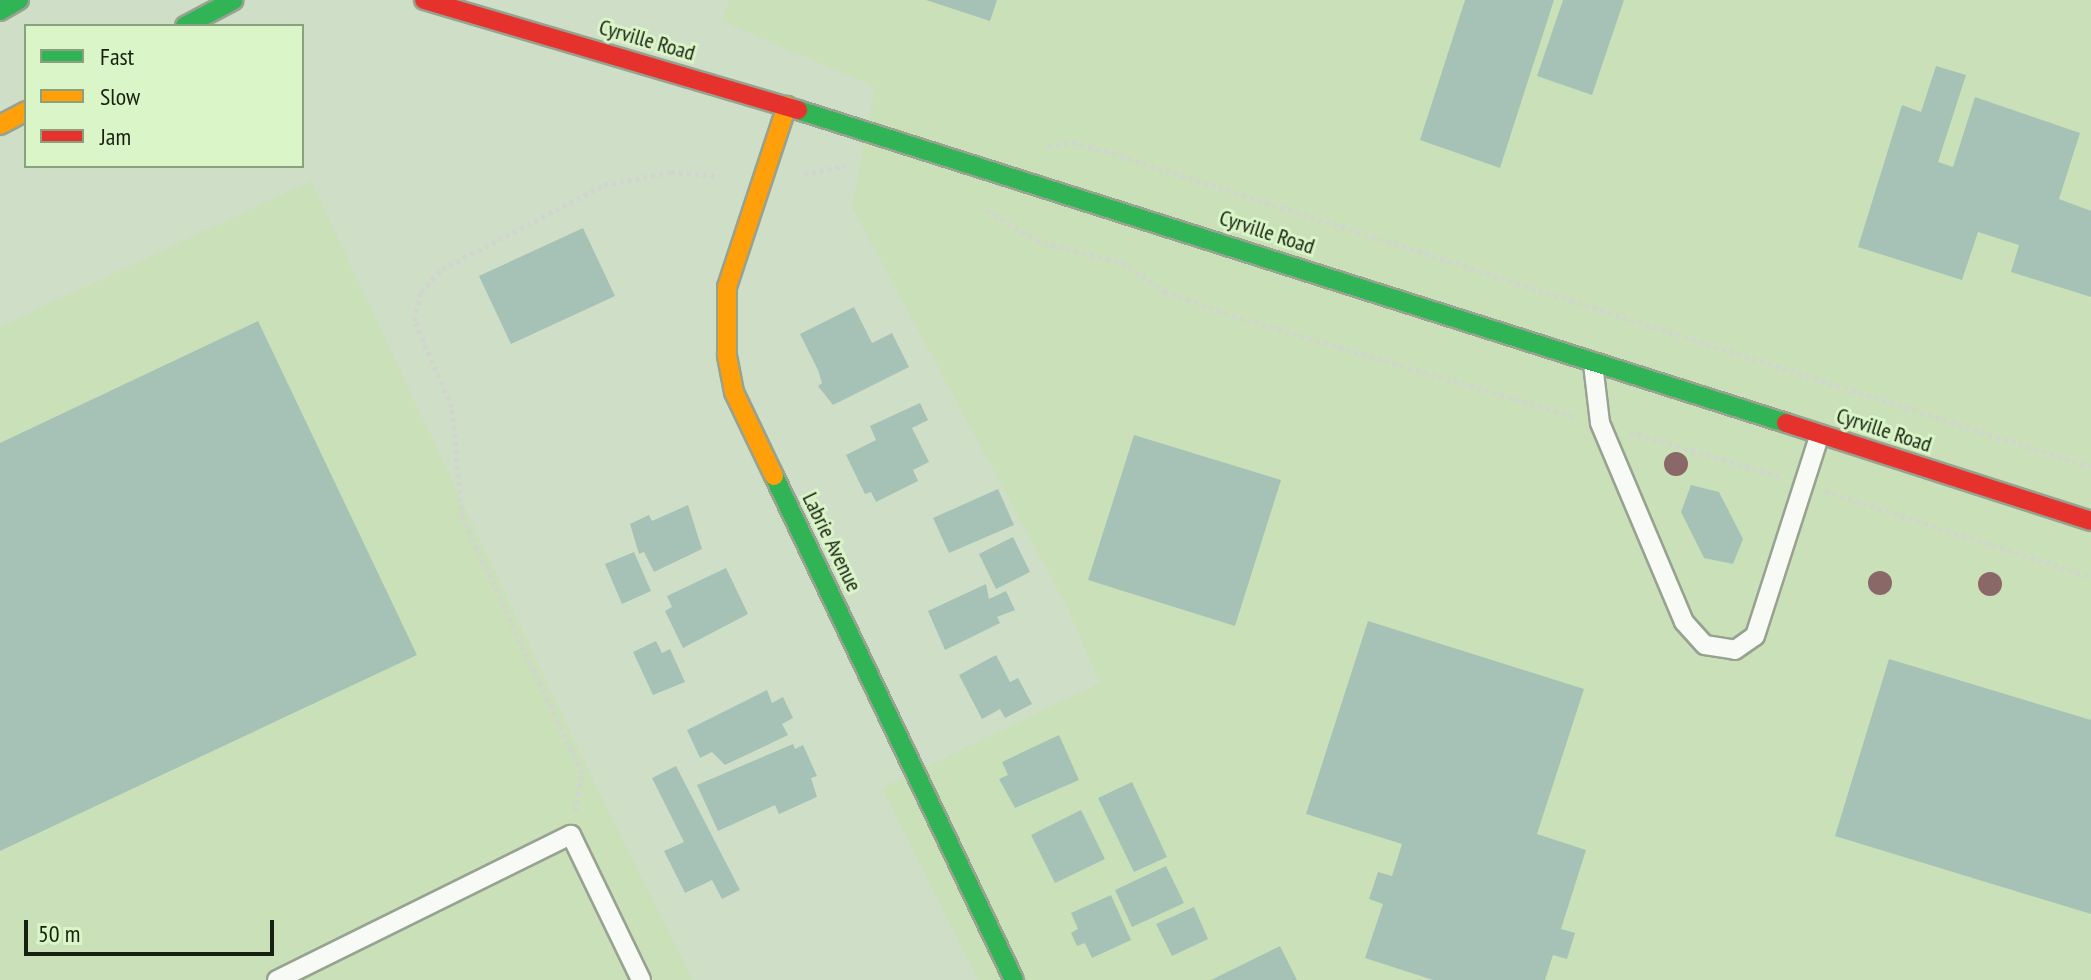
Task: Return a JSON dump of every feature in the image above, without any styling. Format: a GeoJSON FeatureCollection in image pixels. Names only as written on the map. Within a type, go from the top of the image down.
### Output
{"type":"FeatureCollection","features":[{"type":"Feature","properties":{"kind":"main road"},"geometry":{"type":"LineString","coordinates":[[0,11],[19,0]]}},
{"type":"Feature","properties":{"kind":"main road"},"geometry":{"type":"LineString","coordinates":[[178,22],[196,0]]}},
{"type":"Feature","properties":{"kind":"main road"},"geometry":{"type":"LineString","coordinates":[[178,22],[234,0]]}},
{"type":"Feature","properties":{"kind":"main road","name":"Cyrville Road"},"geometry":{"type":"LineString","coordinates":[[424,0],[787,106],[2091,521]]}},
{"type":"Feature","properties":{"kind":"main road","name":"Labrie Avenue"},"geometry":{"type":"LineString","coordinates":[[787,106],[727,287],[727,355],[734,392],[1014,980]]}},
{"type":"Feature","properties":{"kind":"main road"},"geometry":{"type":"LineString","coordinates":[[0,125],[24,112]]}},
{"type":"Feature","properties":{"kind":"lane"},"geometry":{"type":"LineString","coordinates":[[1592,361],[1600,423],[1684,622],[1705,645],[1735,650],[1755,636],[1820,434]]}},
{"type":"Feature","properties":{"kind":"lane"},"geometry":{"type":"LineString","coordinates":[[277,980],[571,835],[641,980]]}},
{"type":"Feature","properties":{"kind":"path"},"geometry":{"type":"LineString","coordinates":[[1043,147],[1073,142],[1105,151],[2091,467]]}},
{"type":"Feature","properties":{"kind":"path"},"geometry":{"type":"LineString","coordinates":[[792,182],[819,167],[853,165]]}},
{"type":"Feature","properties":{"kind":"path"},"geometry":{"type":"LineString","coordinates":[[571,835],[582,773],[462,517],[452,407],[414,320],[421,292],[442,269],[604,185],[671,172],[720,176]]}},
{"type":"Feature","properties":{"kind":"path"},"geometry":{"type":"LineString","coordinates":[[984,210],[1036,240],[1122,263],[1164,291],[1212,308],[1802,484],[2091,577]]}},
{"type":"Feature","properties":{"kind":"shaded area"},"geometry":{"type":"Polygon","coordinates":[[[729,0],[2091,0],[2091,980],[978,980],[882,788],[1100,683],[1069,611],[852,207],[875,87],[722,21],[729,0]]]}},
{"type":"Feature","properties":{"kind":"shaded area"},"geometry":{"type":"Polygon","coordinates":[[[311,181],[593,780],[693,980],[0,980],[0,327],[311,181]]]}},
{"type":"Feature","properties":{"kind":"building"},"geometry":{"type":"Polygon","coordinates":[[[926,0],[997,0],[990,21],[926,0]]]}},
{"type":"Feature","properties":{"kind":"building"},"geometry":{"type":"Polygon","coordinates":[[[1465,0],[1554,0],[1500,168],[1420,140],[1465,0]]]}},
{"type":"Feature","properties":{"kind":"building"},"geometry":{"type":"Polygon","coordinates":[[[1563,0],[1624,0],[1592,95],[1537,76],[1563,0]]]}},
{"type":"Feature","properties":{"kind":"building"},"geometry":{"type":"Polygon","coordinates":[[[1936,66],[1966,75],[1938,162],[1953,167],[1975,97],[2080,133],[2059,199],[2091,211],[2091,297],[2011,272],[2019,245],[1978,232],[1962,280],[1858,247],[1902,105],[1921,112],[1936,66]]]}},
{"type":"Feature","properties":{"kind":"building"},"geometry":{"type":"Polygon","coordinates":[[[583,228],[615,296],[511,344],[479,276],[583,228]]]}},
{"type":"Feature","properties":{"kind":"building"},"geometry":{"type":"Polygon","coordinates":[[[854,307],[872,343],[892,333],[909,367],[833,405],[818,386],[822,383],[818,370],[800,334],[854,307]]]}},
{"type":"Feature","properties":{"kind":"building"},"geometry":{"type":"Polygon","coordinates":[[[258,321],[417,655],[0,851],[0,443],[258,321]]]}},
{"type":"Feature","properties":{"kind":"building"},"geometry":{"type":"Polygon","coordinates":[[[920,403],[928,420],[912,428],[929,462],[913,470],[918,481],[876,502],[871,492],[865,494],[846,455],[876,440],[870,426],[920,403]]]}},
{"type":"Feature","properties":{"kind":"building"},"geometry":{"type":"Polygon","coordinates":[[[1134,435],[1281,480],[1235,626],[1088,580],[1134,435]]]}},
{"type":"Feature","properties":{"kind":"building"},"geometry":{"type":"Polygon","coordinates":[[[1691,485],[1719,492],[1743,539],[1733,564],[1704,558],[1681,512],[1691,485]]]}},
{"type":"Feature","properties":{"kind":"building"},"geometry":{"type":"Polygon","coordinates":[[[998,489],[1014,525],[949,553],[933,518],[998,489]]]}},
{"type":"Feature","properties":{"kind":"building"},"geometry":{"type":"Polygon","coordinates":[[[688,505],[702,549],[654,572],[644,552],[639,554],[630,524],[649,515],[652,521],[688,505]]]}},
{"type":"Feature","properties":{"kind":"building"},"geometry":{"type":"Polygon","coordinates":[[[1013,537],[1030,572],[996,589],[979,554],[1013,537]]]}},
{"type":"Feature","properties":{"kind":"building"},"geometry":{"type":"Polygon","coordinates":[[[634,552],[651,591],[622,604],[605,564],[634,552]]]}},
{"type":"Feature","properties":{"kind":"building"},"geometry":{"type":"Polygon","coordinates":[[[726,568],[748,614],[683,648],[665,611],[672,607],[667,596],[726,568]]]}},
{"type":"Feature","properties":{"kind":"building"},"geometry":{"type":"Polygon","coordinates":[[[986,584],[989,599],[1006,591],[1015,610],[997,617],[1000,623],[945,650],[928,611],[986,584]]]}},
{"type":"Feature","properties":{"kind":"building"},"geometry":{"type":"Polygon","coordinates":[[[1368,621],[1584,689],[1537,834],[1586,850],[1561,929],[1575,933],[1567,959],[1553,955],[1545,980],[1433,980],[1365,958],[1383,904],[1369,899],[1378,872],[1392,876],[1402,844],[1306,814],[1368,621]]]}},
{"type":"Feature","properties":{"kind":"building"},"geometry":{"type":"Polygon","coordinates":[[[656,641],[662,653],[670,649],[685,682],[653,695],[633,652],[656,641]]]}},
{"type":"Feature","properties":{"kind":"building"},"geometry":{"type":"Polygon","coordinates":[[[996,655],[1010,682],[1018,678],[1032,704],[1005,718],[1000,709],[982,719],[959,675],[996,655]]]}},
{"type":"Feature","properties":{"kind":"building"},"geometry":{"type":"Polygon","coordinates":[[[1889,659],[2091,720],[2091,914],[1835,836],[1889,659]]]}},
{"type":"Feature","properties":{"kind":"building"},"geometry":{"type":"Polygon","coordinates":[[[767,690],[772,703],[783,697],[793,718],[782,724],[788,735],[725,765],[712,752],[700,758],[687,730],[767,690]]]}},
{"type":"Feature","properties":{"kind":"building"},"geometry":{"type":"Polygon","coordinates":[[[1059,735],[1079,780],[1015,808],[999,779],[1008,775],[1002,762],[1059,735]]]}},
{"type":"Feature","properties":{"kind":"building"},"geometry":{"type":"Polygon","coordinates":[[[793,744],[795,749],[803,745],[817,776],[811,778],[817,797],[779,814],[775,805],[718,831],[697,785],[793,744]]]}},
{"type":"Feature","properties":{"kind":"building"},"geometry":{"type":"Polygon","coordinates":[[[676,766],[740,890],[722,899],[712,880],[685,893],[664,851],[684,842],[652,778],[676,766]]]}},
{"type":"Feature","properties":{"kind":"building"},"geometry":{"type":"Polygon","coordinates":[[[1132,782],[1167,857],[1134,872],[1098,798],[1132,782]]]}},
{"type":"Feature","properties":{"kind":"building"},"geometry":{"type":"Polygon","coordinates":[[[1081,810],[1105,859],[1055,883],[1031,835],[1081,810]]]}},
{"type":"Feature","properties":{"kind":"building"},"geometry":{"type":"Polygon","coordinates":[[[1166,866],[1184,903],[1132,927],[1115,890],[1166,866]]]}},
{"type":"Feature","properties":{"kind":"building"},"geometry":{"type":"Polygon","coordinates":[[[1111,895],[1131,940],[1092,958],[1085,943],[1077,946],[1071,933],[1078,929],[1071,913],[1111,895]]]}},
{"type":"Feature","properties":{"kind":"building"},"geometry":{"type":"Polygon","coordinates":[[[1194,907],[1208,939],[1172,956],[1156,924],[1194,907]]]}},
{"type":"Feature","properties":{"kind":"building"},"geometry":{"type":"Polygon","coordinates":[[[1280,946],[1297,980],[1211,980],[1280,946]]]}},
{"type":"Feature","properties":{"kind":"traffic: fast"},"geometry":{"type":"LineString","coordinates":[[0,11],[19,0]]}},
{"type":"Feature","properties":{"kind":"traffic: fast"},"geometry":{"type":"LineString","coordinates":[[189,24],[234,0]]}},
{"type":"Feature","properties":{"kind":"traffic: fast"},"geometry":{"type":"LineString","coordinates":[[798,110],[1786,423]]}},
{"type":"Feature","properties":{"kind":"traffic: fast"},"geometry":{"type":"LineString","coordinates":[[774,476],[1014,980]]}},
{"type":"Feature","properties":{"kind":"traffic: slow"},"geometry":{"type":"LineString","coordinates":[[774,476],[734,392],[727,355],[727,287],[787,106]]}},
{"type":"Feature","properties":{"kind":"traffic: slow"},"geometry":{"type":"LineString","coordinates":[[0,125],[24,112]]}},
{"type":"Feature","properties":{"kind":"traffic: jam"},"geometry":{"type":"LineString","coordinates":[[424,0],[798,110]]}},
{"type":"Feature","properties":{"kind":"traffic: jam"},"geometry":{"type":"LineString","coordinates":[[1786,423],[2091,521]]}}]}
